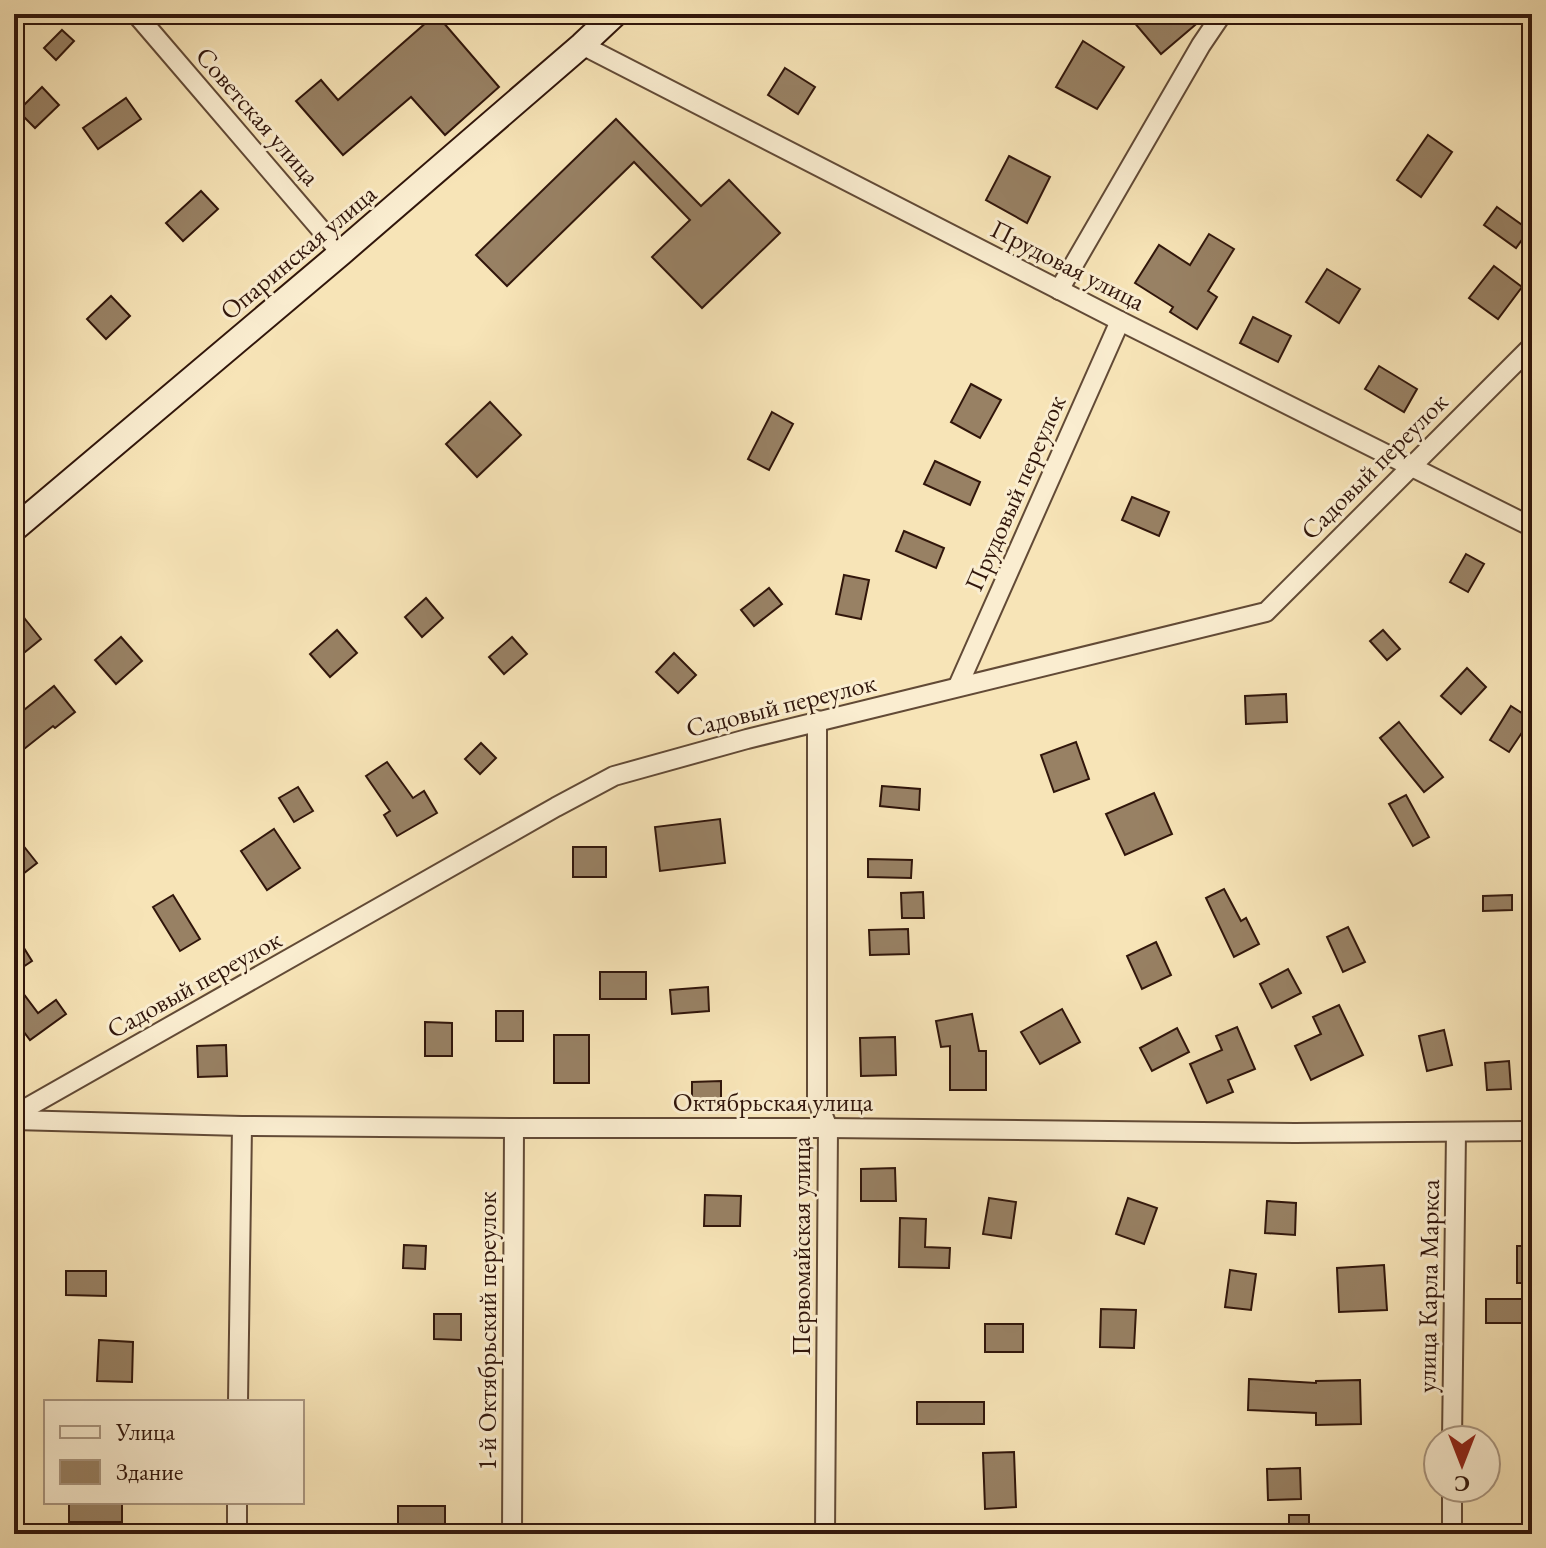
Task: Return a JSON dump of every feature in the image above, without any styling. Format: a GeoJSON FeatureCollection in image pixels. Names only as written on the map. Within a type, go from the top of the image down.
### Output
{"type":"FeatureCollection","features":[{"type":"Feature","properties":{"kind":"main road","name":"Опаринская улица"},"geometry":{"type":"LineString","coordinates":[[14,529],[341,253],[615,14]]}},
{"type":"Feature","properties":{"kind":"street","name":"Советская улица"},"geometry":{"type":"LineString","coordinates":[[136,14],[341,253]]}},
{"type":"Feature","properties":{"kind":"street"},"geometry":{"type":"LineString","coordinates":[[1059,290],[1222,14]]}},
{"type":"Feature","properties":{"kind":"street","name":"Прудовая улица"},"geometry":{"type":"LineString","coordinates":[[582,45],[1120,321],[1532,527]]}},
{"type":"Feature","properties":{"kind":"street","name":"Прудовый переулок"},"geometry":{"type":"LineString","coordinates":[[958,686],[1120,321]]}},
{"type":"Feature","properties":{"kind":"street","name":"Садовый переулок"},"geometry":{"type":"LineString","coordinates":[[14,1118],[614,776],[817,720],[1266,612],[1532,346]]}},
{"type":"Feature","properties":{"kind":"street","name":"Первомайская улица"},"geometry":{"type":"LineString","coordinates":[[817,720],[817,1100],[828,1128],[825,1534]]}},
{"type":"Feature","properties":{"kind":"street","name":"Октябрьская улица"},"geometry":{"type":"LineString","coordinates":[[14,1118],[242,1126],[1295,1133],[1532,1131]]}},
{"type":"Feature","properties":{"kind":"street"},"geometry":{"type":"LineString","coordinates":[[238,1400],[242,1126]]}},
{"type":"Feature","properties":{"kind":"street","name":"1-й Октябрьский переулок"},"geometry":{"type":"LineString","coordinates":[[512,1534],[514,1128]]}},
{"type":"Feature","properties":{"kind":"street","name":"улица Карла Маркса"},"geometry":{"type":"LineString","coordinates":[[1452,1424],[1456,1133]]}},
{"type":"Feature","properties":{"kind":"street"},"geometry":{"type":"LineString","coordinates":[[237,1504],[237,1534]]}},
{"type":"Feature","properties":{"kind":"street"},"geometry":{"type":"LineString","coordinates":[[1452,1504],[1452,1534]]}},
{"type":"Feature","properties":{"kind":"building"},"geometry":{"type":"Polygon","coordinates":[[[436,14],[499,87],[445,135],[411,97],[343,155],[296,101],[321,80],[338,100],[436,14]]]}},
{"type":"Feature","properties":{"kind":"building"},"geometry":{"type":"Polygon","coordinates":[[[1127,14],[1208,14],[1161,54],[1127,14]]]}},
{"type":"Feature","properties":{"kind":"building"},"geometry":{"type":"Polygon","coordinates":[[[62,30],[74,41],[56,60],[44,48],[62,30]]]}},
{"type":"Feature","properties":{"kind":"building"},"geometry":{"type":"Polygon","coordinates":[[[1083,41],[1124,67],[1097,109],[1056,87],[1083,41]]]}},
{"type":"Feature","properties":{"kind":"building"},"geometry":{"type":"Polygon","coordinates":[[[785,68],[815,87],[798,114],[768,95],[785,68]]]}},
{"type":"Feature","properties":{"kind":"building"},"geometry":{"type":"Polygon","coordinates":[[[42,87],[59,105],[35,128],[18,111],[42,87]]]}},
{"type":"Feature","properties":{"kind":"building"},"geometry":{"type":"Polygon","coordinates":[[[126,98],[141,119],[98,149],[83,128],[126,98]]]}},
{"type":"Feature","properties":{"kind":"building"},"geometry":{"type":"Polygon","coordinates":[[[616,119],[701,206],[729,180],[780,233],[702,308],[652,257],[690,220],[634,162],[507,286],[476,255],[616,119]]]}},
{"type":"Feature","properties":{"kind":"building"},"geometry":{"type":"Polygon","coordinates":[[[1428,135],[1452,152],[1421,197],[1397,180],[1428,135]]]}},
{"type":"Feature","properties":{"kind":"building"},"geometry":{"type":"Polygon","coordinates":[[[1009,156],[1050,177],[1027,223],[986,200],[1009,156]]]}},
{"type":"Feature","properties":{"kind":"building"},"geometry":{"type":"Polygon","coordinates":[[[201,191],[218,209],[183,241],[166,223],[201,191]]]}},
{"type":"Feature","properties":{"kind":"building"},"geometry":{"type":"Polygon","coordinates":[[[1497,207],[1529,230],[1516,248],[1484,225],[1497,207]]]}},
{"type":"Feature","properties":{"kind":"building"},"geometry":{"type":"Polygon","coordinates":[[[1209,234],[1234,249],[1208,291],[1217,297],[1197,329],[1170,312],[1173,307],[1135,283],[1159,245],[1190,265],[1209,234]]]}},
{"type":"Feature","properties":{"kind":"building"},"geometry":{"type":"Polygon","coordinates":[[[1494,266],[1522,287],[1498,319],[1469,298],[1494,266]]]}},
{"type":"Feature","properties":{"kind":"building"},"geometry":{"type":"Polygon","coordinates":[[[1327,269],[1360,289],[1339,323],[1306,302],[1327,269]]]}},
{"type":"Feature","properties":{"kind":"building"},"geometry":{"type":"Polygon","coordinates":[[[111,296],[130,316],[106,339],[87,319],[111,296]]]}},
{"type":"Feature","properties":{"kind":"building"},"geometry":{"type":"Polygon","coordinates":[[[1253,317],[1291,336],[1278,362],[1240,343],[1253,317]]]}},
{"type":"Feature","properties":{"kind":"building"},"geometry":{"type":"Polygon","coordinates":[[[1379,366],[1417,389],[1404,412],[1365,389],[1379,366]]]}},
{"type":"Feature","properties":{"kind":"building"},"geometry":{"type":"Polygon","coordinates":[[[971,384],[1001,400],[980,438],[951,422],[971,384]]]}},
{"type":"Feature","properties":{"kind":"building"},"geometry":{"type":"Polygon","coordinates":[[[490,402],[521,435],[477,477],[446,444],[490,402]]]}},
{"type":"Feature","properties":{"kind":"building"},"geometry":{"type":"Polygon","coordinates":[[[772,412],[793,424],[769,470],[748,459],[772,412]]]}},
{"type":"Feature","properties":{"kind":"building"},"geometry":{"type":"Polygon","coordinates":[[[935,461],[980,482],[970,505],[924,484],[935,461]]]}},
{"type":"Feature","properties":{"kind":"building"},"geometry":{"type":"Polygon","coordinates":[[[1132,497],[1169,512],[1159,536],[1122,520],[1132,497]]]}},
{"type":"Feature","properties":{"kind":"building"},"geometry":{"type":"Polygon","coordinates":[[[904,531],[944,548],[936,568],[896,551],[904,531]]]}},
{"type":"Feature","properties":{"kind":"building"},"geometry":{"type":"Polygon","coordinates":[[[1466,554],[1484,564],[1468,592],[1450,582],[1466,554]]]}},
{"type":"Feature","properties":{"kind":"building"},"geometry":{"type":"Polygon","coordinates":[[[844,575],[869,580],[861,619],[836,614],[844,575]]]}},
{"type":"Feature","properties":{"kind":"building"},"geometry":{"type":"Polygon","coordinates":[[[769,588],[782,604],[754,626],[741,610],[769,588]]]}},
{"type":"Feature","properties":{"kind":"building"},"geometry":{"type":"Polygon","coordinates":[[[426,598],[443,618],[422,637],[405,617],[426,598]]]}},
{"type":"Feature","properties":{"kind":"building"},"geometry":{"type":"Polygon","coordinates":[[[25,619],[41,639],[14,661],[14,628],[25,619]]]}},
{"type":"Feature","properties":{"kind":"building"},"geometry":{"type":"Polygon","coordinates":[[[337,630],[357,653],[330,677],[310,654],[337,630]]]}},
{"type":"Feature","properties":{"kind":"building"},"geometry":{"type":"Polygon","coordinates":[[[1383,630],[1400,649],[1387,660],[1370,641],[1383,630]]]}},
{"type":"Feature","properties":{"kind":"building"},"geometry":{"type":"Polygon","coordinates":[[[121,637],[142,661],[116,684],[95,660],[121,637]]]}},
{"type":"Feature","properties":{"kind":"building"},"geometry":{"type":"Polygon","coordinates":[[[512,637],[527,654],[504,674],[489,657],[512,637]]]}},
{"type":"Feature","properties":{"kind":"building"},"geometry":{"type":"Polygon","coordinates":[[[674,653],[696,675],[678,693],[656,672],[674,653]]]}},
{"type":"Feature","properties":{"kind":"building"},"geometry":{"type":"Polygon","coordinates":[[[1467,668],[1486,687],[1461,714],[1441,696],[1467,668]]]}},
{"type":"Feature","properties":{"kind":"building"},"geometry":{"type":"Polygon","coordinates":[[[54,686],[75,712],[14,757],[14,718],[54,686]]]}},
{"type":"Feature","properties":{"kind":"building"},"geometry":{"type":"Polygon","coordinates":[[[1286,694],[1287,722],[1246,724],[1245,696],[1286,694]]]}},
{"type":"Feature","properties":{"kind":"building"},"geometry":{"type":"Polygon","coordinates":[[[1511,706],[1531,719],[1509,752],[1490,740],[1511,706]]]}},
{"type":"Feature","properties":{"kind":"building"},"geometry":{"type":"Polygon","coordinates":[[[1399,722],[1443,777],[1424,792],[1380,738],[1399,722]]]}},
{"type":"Feature","properties":{"kind":"building"},"geometry":{"type":"Polygon","coordinates":[[[1076,742],[1089,779],[1054,792],[1041,755],[1076,742]]]}},
{"type":"Feature","properties":{"kind":"building"},"geometry":{"type":"Polygon","coordinates":[[[481,743],[496,758],[480,774],[465,759],[481,743]]]}},
{"type":"Feature","properties":{"kind":"building"},"geometry":{"type":"Polygon","coordinates":[[[387,762],[413,798],[424,791],[437,813],[397,836],[384,815],[390,811],[366,776],[387,762]]]}},
{"type":"Feature","properties":{"kind":"building"},"geometry":{"type":"Polygon","coordinates":[[[882,786],[920,789],[919,810],[880,806],[882,786]]]}},
{"type":"Feature","properties":{"kind":"building"},"geometry":{"type":"Polygon","coordinates":[[[298,787],[313,811],[294,822],[279,798],[298,787]]]}},
{"type":"Feature","properties":{"kind":"building"},"geometry":{"type":"Polygon","coordinates":[[[1154,793],[1172,834],[1125,855],[1106,814],[1154,793]]]}},
{"type":"Feature","properties":{"kind":"building"},"geometry":{"type":"Polygon","coordinates":[[[1406,795],[1429,837],[1413,846],[1389,804],[1406,795]]]}},
{"type":"Feature","properties":{"kind":"building"},"geometry":{"type":"Polygon","coordinates":[[[720,819],[725,863],[660,871],[655,827],[720,819]]]}},
{"type":"Feature","properties":{"kind":"building"},"geometry":{"type":"Polygon","coordinates":[[[274,829],[300,868],[267,890],[241,851],[274,829]]]}},
{"type":"Feature","properties":{"kind":"building"},"geometry":{"type":"Polygon","coordinates":[[[14,834],[37,863],[14,881],[14,834]]]}},
{"type":"Feature","properties":{"kind":"building"},"geometry":{"type":"Polygon","coordinates":[[[573,847],[606,847],[606,877],[573,877],[573,847]]]}},
{"type":"Feature","properties":{"kind":"building"},"geometry":{"type":"Polygon","coordinates":[[[868,859],[912,860],[911,878],[868,877],[868,859]]]}},
{"type":"Feature","properties":{"kind":"building"},"geometry":{"type":"Polygon","coordinates":[[[1224,889],[1241,921],[1246,918],[1259,944],[1234,957],[1206,898],[1224,889]]]}},
{"type":"Feature","properties":{"kind":"building"},"geometry":{"type":"Polygon","coordinates":[[[923,892],[924,918],[902,918],[901,893],[923,892]]]}},
{"type":"Feature","properties":{"kind":"building"},"geometry":{"type":"Polygon","coordinates":[[[173,895],[200,939],[180,951],[153,907],[173,895]]]}},
{"type":"Feature","properties":{"kind":"building"},"geometry":{"type":"Polygon","coordinates":[[[1512,895],[1512,910],[1483,911],[1483,896],[1512,895]]]}},
{"type":"Feature","properties":{"kind":"building"},"geometry":{"type":"Polygon","coordinates":[[[1348,927],[1365,962],[1343,972],[1327,937],[1348,927]]]}},
{"type":"Feature","properties":{"kind":"building"},"geometry":{"type":"Polygon","coordinates":[[[908,929],[909,954],[870,955],[869,930],[908,929]]]}},
{"type":"Feature","properties":{"kind":"building"},"geometry":{"type":"Polygon","coordinates":[[[14,932],[32,961],[14,973],[14,932]]]}},
{"type":"Feature","properties":{"kind":"building"},"geometry":{"type":"Polygon","coordinates":[[[1156,942],[1171,975],[1142,989],[1127,956],[1156,942]]]}},
{"type":"Feature","properties":{"kind":"building"},"geometry":{"type":"Polygon","coordinates":[[[1288,969],[1301,993],[1272,1008],[1260,984],[1288,969]]]}},
{"type":"Feature","properties":{"kind":"building"},"geometry":{"type":"Polygon","coordinates":[[[600,972],[646,972],[646,999],[600,999],[600,972]]]}},
{"type":"Feature","properties":{"kind":"building"},"geometry":{"type":"Polygon","coordinates":[[[14,981],[38,1013],[56,1000],[66,1014],[30,1040],[14,1019],[14,981]]]}},
{"type":"Feature","properties":{"kind":"building"},"geometry":{"type":"Polygon","coordinates":[[[708,987],[709,1011],[672,1014],[670,990],[708,987]]]}},
{"type":"Feature","properties":{"kind":"building"},"geometry":{"type":"Polygon","coordinates":[[[1339,1005],[1363,1055],[1311,1080],[1295,1046],[1321,1034],[1313,1017],[1339,1005]]]}},
{"type":"Feature","properties":{"kind":"building"},"geometry":{"type":"Polygon","coordinates":[[[1062,1009],[1080,1042],[1040,1064],[1021,1032],[1062,1009]]]}},
{"type":"Feature","properties":{"kind":"building"},"geometry":{"type":"Polygon","coordinates":[[[496,1011],[523,1011],[523,1041],[496,1041],[496,1011]]]}},
{"type":"Feature","properties":{"kind":"building"},"geometry":{"type":"Polygon","coordinates":[[[972,1014],[979,1051],[986,1051],[986,1090],[950,1090],[950,1046],[941,1047],[936,1021],[972,1014]]]}},
{"type":"Feature","properties":{"kind":"building"},"geometry":{"type":"Polygon","coordinates":[[[425,1022],[452,1023],[452,1056],[425,1056],[425,1022]]]}},
{"type":"Feature","properties":{"kind":"building"},"geometry":{"type":"Polygon","coordinates":[[[1237,1027],[1255,1069],[1228,1080],[1233,1092],[1207,1103],[1190,1064],[1222,1050],[1216,1036],[1237,1027]]]}},
{"type":"Feature","properties":{"kind":"building"},"geometry":{"type":"Polygon","coordinates":[[[1177,1028],[1189,1052],[1152,1071],[1140,1048],[1177,1028]]]}},
{"type":"Feature","properties":{"kind":"building"},"geometry":{"type":"Polygon","coordinates":[[[1444,1030],[1452,1065],[1427,1071],[1419,1036],[1444,1030]]]}},
{"type":"Feature","properties":{"kind":"building"},"geometry":{"type":"Polygon","coordinates":[[[554,1035],[589,1035],[589,1083],[554,1083],[554,1035]]]}},
{"type":"Feature","properties":{"kind":"building"},"geometry":{"type":"Polygon","coordinates":[[[895,1037],[896,1075],[861,1076],[860,1038],[895,1037]]]}},
{"type":"Feature","properties":{"kind":"building"},"geometry":{"type":"Polygon","coordinates":[[[226,1045],[227,1076],[198,1077],[197,1046],[226,1045]]]}},
{"type":"Feature","properties":{"kind":"building"},"geometry":{"type":"Polygon","coordinates":[[[1509,1061],[1511,1089],[1487,1090],[1485,1063],[1509,1061]]]}},
{"type":"Feature","properties":{"kind":"building"},"geometry":{"type":"Polygon","coordinates":[[[721,1081],[721,1101],[692,1101],[692,1082],[721,1081]]]}},
{"type":"Feature","properties":{"kind":"building"},"geometry":{"type":"Polygon","coordinates":[[[895,1168],[896,1201],[861,1201],[861,1169],[895,1168]]]}},
{"type":"Feature","properties":{"kind":"building"},"geometry":{"type":"Polygon","coordinates":[[[705,1195],[741,1196],[740,1226],[704,1226],[705,1195]]]}},
{"type":"Feature","properties":{"kind":"building"},"geometry":{"type":"Polygon","coordinates":[[[989,1198],[1016,1202],[1011,1238],[983,1234],[989,1198]]]}},
{"type":"Feature","properties":{"kind":"building"},"geometry":{"type":"Polygon","coordinates":[[[1128,1198],[1157,1208],[1144,1244],[1116,1234],[1128,1198]]]}},
{"type":"Feature","properties":{"kind":"building"},"geometry":{"type":"Polygon","coordinates":[[[1267,1201],[1296,1203],[1295,1235],[1265,1233],[1267,1201]]]}},
{"type":"Feature","properties":{"kind":"building"},"geometry":{"type":"Polygon","coordinates":[[[900,1218],[926,1219],[925,1247],[950,1248],[949,1268],[899,1267],[900,1218]]]}},
{"type":"Feature","properties":{"kind":"building"},"geometry":{"type":"Polygon","coordinates":[[[404,1245],[426,1246],[425,1269],[403,1268],[404,1245]]]}},
{"type":"Feature","properties":{"kind":"building"},"geometry":{"type":"Polygon","coordinates":[[[1517,1246],[1532,1246],[1532,1283],[1517,1283],[1517,1246]]]}},
{"type":"Feature","properties":{"kind":"building"},"geometry":{"type":"Polygon","coordinates":[[[1384,1265],[1387,1310],[1339,1312],[1337,1268],[1384,1265]]]}},
{"type":"Feature","properties":{"kind":"building"},"geometry":{"type":"Polygon","coordinates":[[[1230,1270],[1256,1274],[1251,1310],[1225,1307],[1230,1270]]]}},
{"type":"Feature","properties":{"kind":"building"},"geometry":{"type":"Polygon","coordinates":[[[66,1271],[106,1271],[106,1296],[66,1295],[66,1271]]]}},
{"type":"Feature","properties":{"kind":"building"},"geometry":{"type":"Polygon","coordinates":[[[1486,1299],[1528,1299],[1528,1323],[1486,1323],[1486,1299]]]}},
{"type":"Feature","properties":{"kind":"building"},"geometry":{"type":"Polygon","coordinates":[[[1101,1309],[1136,1310],[1134,1348],[1100,1347],[1101,1309]]]}},
{"type":"Feature","properties":{"kind":"building"},"geometry":{"type":"Polygon","coordinates":[[[434,1314],[461,1314],[461,1340],[434,1339],[434,1314]]]}},
{"type":"Feature","properties":{"kind":"building"},"geometry":{"type":"Polygon","coordinates":[[[985,1324],[1023,1324],[1023,1352],[985,1352],[985,1324]]]}},
{"type":"Feature","properties":{"kind":"building"},"geometry":{"type":"Polygon","coordinates":[[[99,1340],[133,1342],[132,1382],[97,1381],[99,1340]]]}},
{"type":"Feature","properties":{"kind":"building"},"geometry":{"type":"Polygon","coordinates":[[[1249,1379],[1316,1383],[1360,1380],[1361,1424],[1316,1425],[1316,1413],[1248,1410],[1249,1379]]]}},
{"type":"Feature","properties":{"kind":"building"},"geometry":{"type":"Polygon","coordinates":[[[917,1402],[984,1402],[984,1424],[917,1424],[917,1402]]]}},
{"type":"Feature","properties":{"kind":"building"},"geometry":{"type":"Polygon","coordinates":[[[1014,1452],[1016,1507],[985,1509],[983,1453],[1014,1452]]]}},
{"type":"Feature","properties":{"kind":"building"},"geometry":{"type":"Polygon","coordinates":[[[1300,1468],[1301,1499],[1268,1500],[1267,1469],[1300,1468]]]}},
{"type":"Feature","properties":{"kind":"building"},"geometry":{"type":"Polygon","coordinates":[[[69,1504],[122,1504],[122,1522],[69,1522],[69,1504]]]}},
{"type":"Feature","properties":{"kind":"building"},"geometry":{"type":"Polygon","coordinates":[[[398,1506],[445,1506],[445,1534],[398,1534],[398,1506]]]}},
{"type":"Feature","properties":{"kind":"building"},"geometry":{"type":"Polygon","coordinates":[[[1289,1515],[1309,1515],[1309,1534],[1289,1534],[1289,1515]]]}}]}
